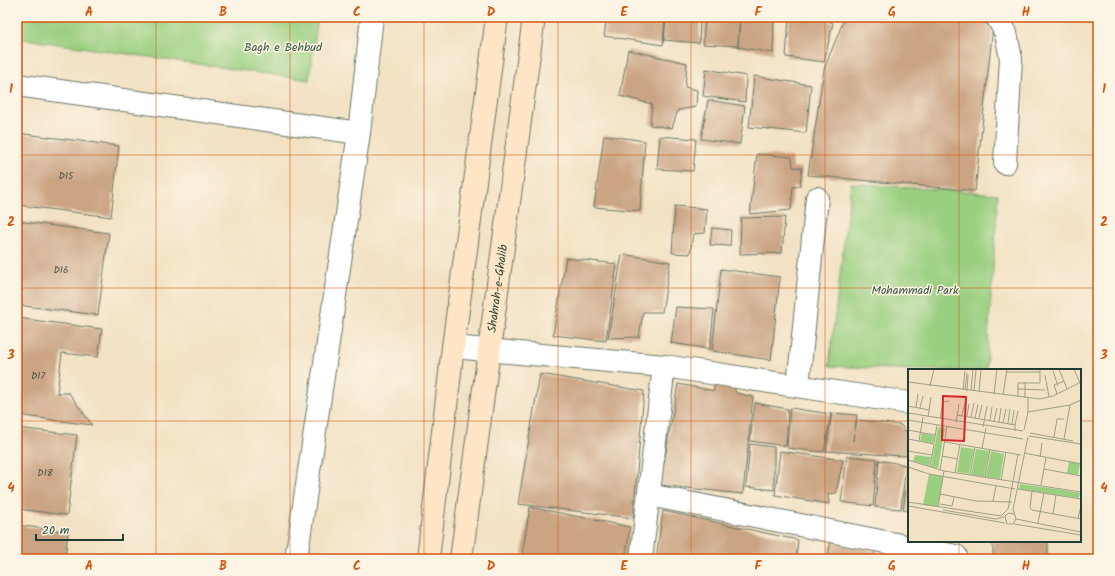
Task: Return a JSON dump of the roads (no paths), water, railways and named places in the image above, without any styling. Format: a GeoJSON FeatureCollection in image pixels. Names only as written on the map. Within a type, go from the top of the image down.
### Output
{"type":"FeatureCollection","features":[{"type":"Feature","properties":{"kind":"main road"},"geometry":{"type":"LineString","coordinates":[[428,559],[454,347],[498,17]]}},
{"type":"Feature","properties":{"kind":"main road","name":"Shahrah-e-Ghalib"},"geometry":{"type":"LineString","coordinates":[[461,559],[534,17]]}},
{"type":"Feature","properties":{"kind":"street"},"geometry":{"type":"LineString","coordinates":[[296,559],[359,133],[372,17]]}},
{"type":"Feature","properties":{"kind":"street"},"geometry":{"type":"LineString","coordinates":[[997,17],[1006,33],[1011,58],[1005,163]]}},
{"type":"Feature","properties":{"kind":"street"},"geometry":{"type":"LineString","coordinates":[[17,85],[359,133]]}},
{"type":"Feature","properties":{"kind":"street"},"geometry":{"type":"LineString","coordinates":[[798,386],[817,198]]}},
{"type":"Feature","properties":{"kind":"street"},"geometry":{"type":"LineString","coordinates":[[454,347],[664,366],[908,403]]}},
{"type":"Feature","properties":{"kind":"street"},"geometry":{"type":"LineString","coordinates":[[641,559],[664,366]]}},
{"type":"Feature","properties":{"kind":"street"},"geometry":{"type":"LineString","coordinates":[[649,495],[956,556]]}},
{"type":"Feature","properties":{"kind":"park label","name":"Bagh e Behbud"},"geometry":{"type":"Point","coordinates":[283,47]}},
{"type":"Feature","properties":{"kind":"park label","name":"Mohammadi Park"},"geometry":{"type":"Point","coordinates":[915,290]}}]}
